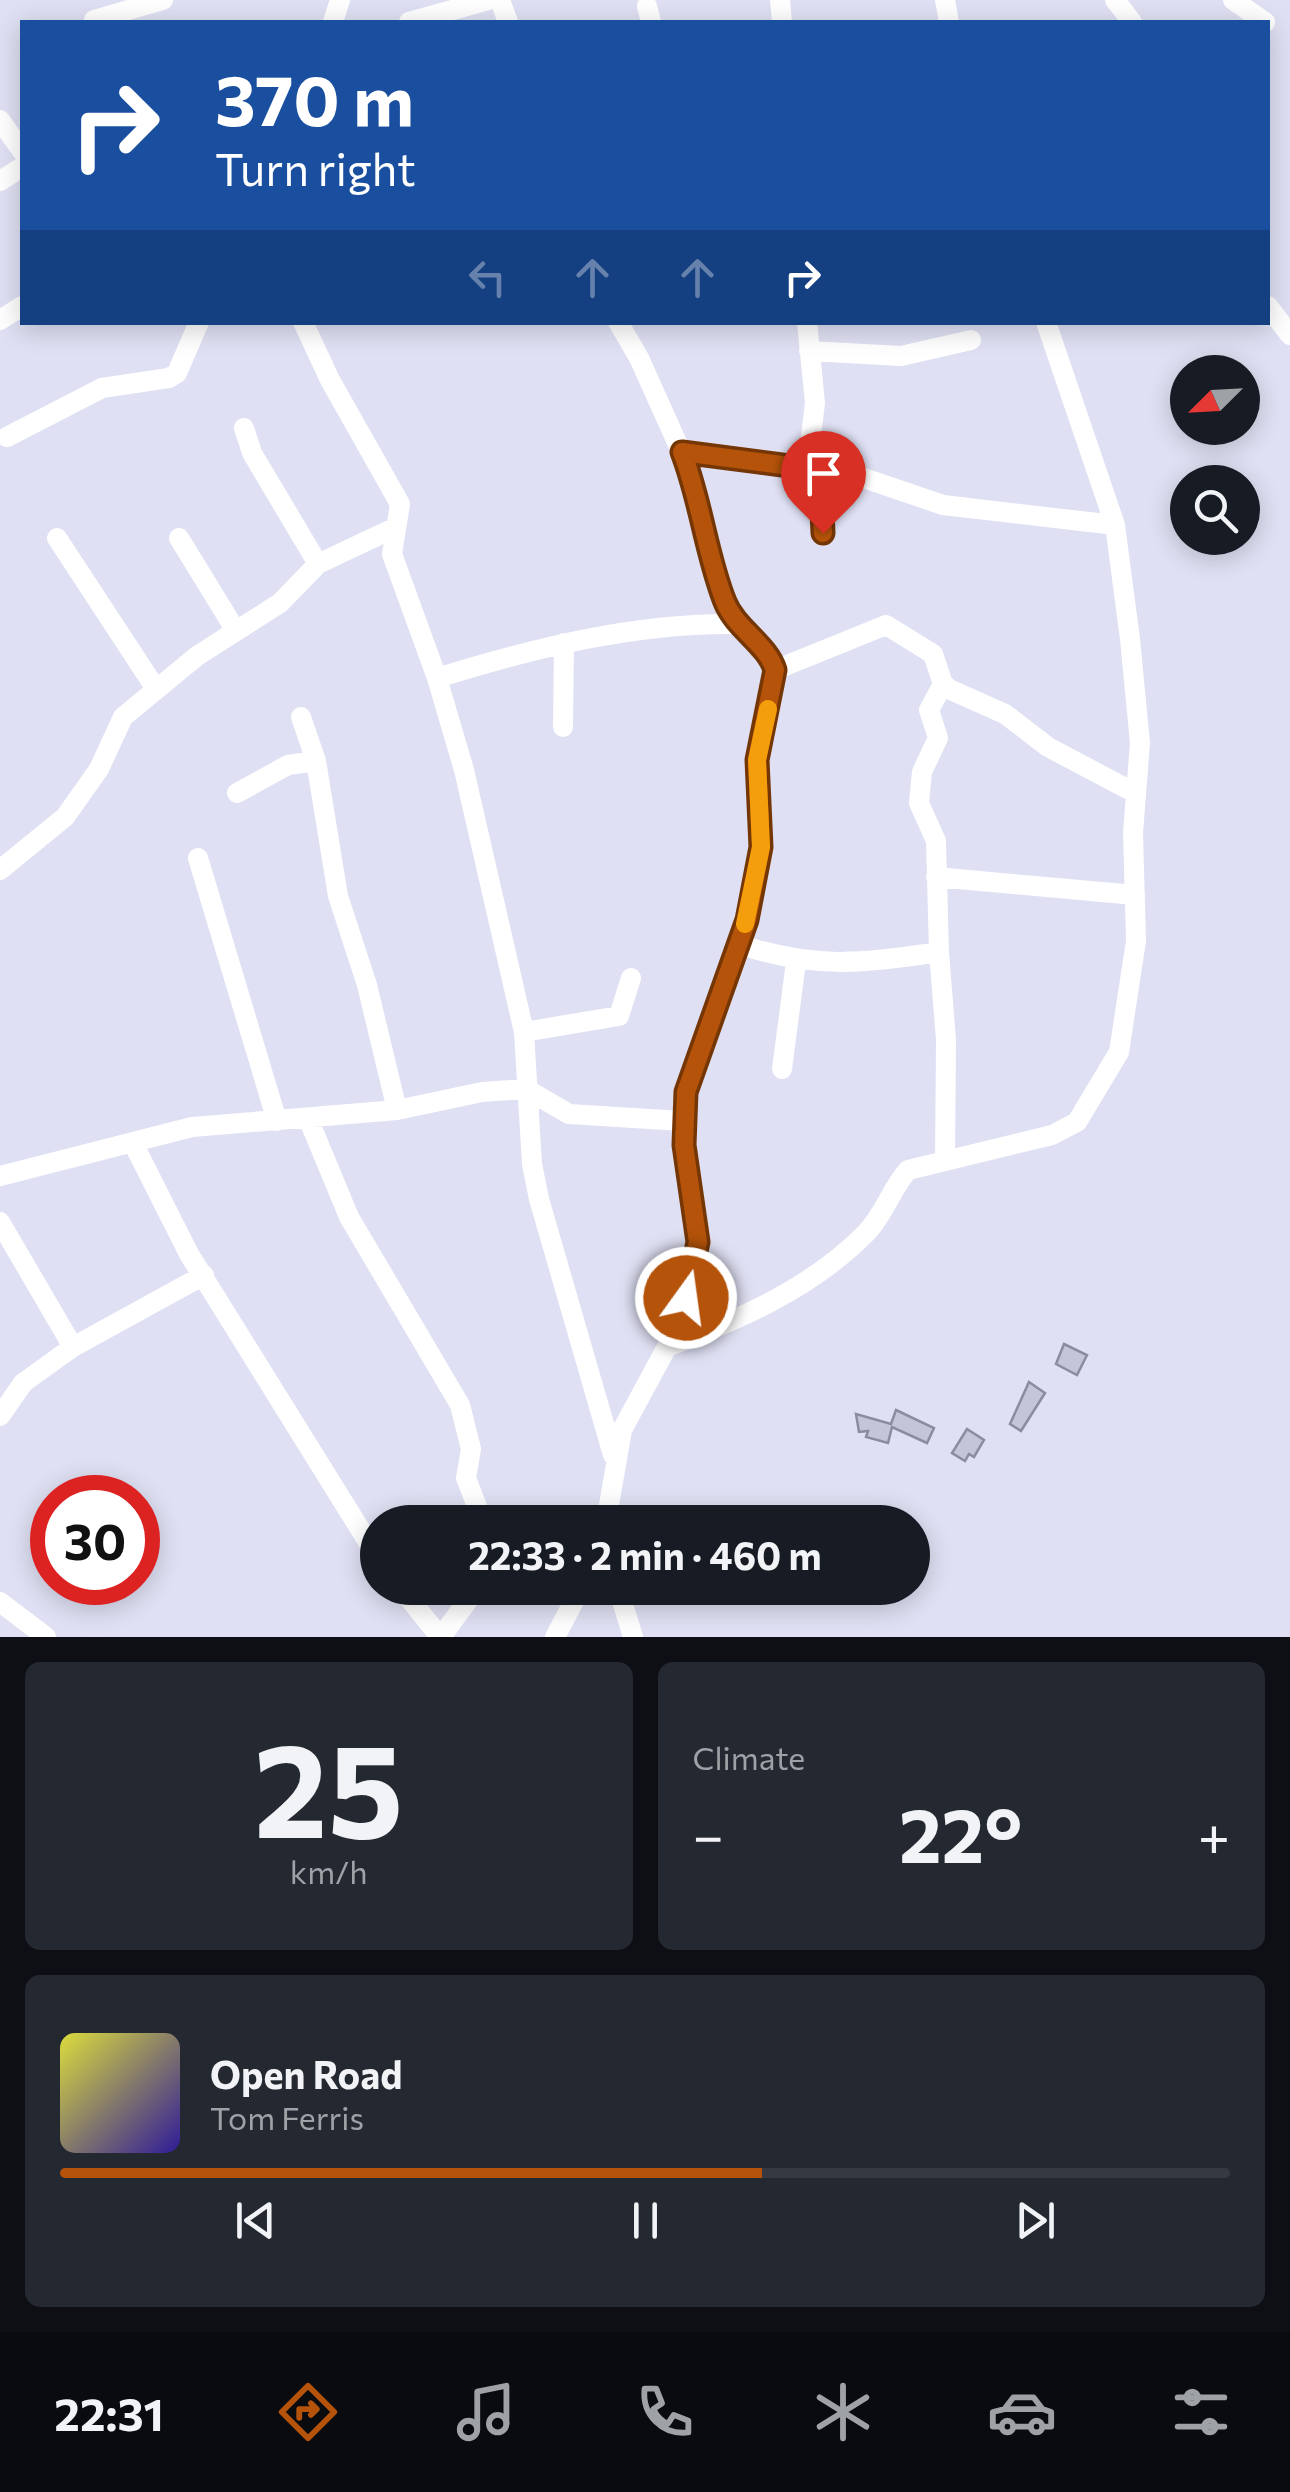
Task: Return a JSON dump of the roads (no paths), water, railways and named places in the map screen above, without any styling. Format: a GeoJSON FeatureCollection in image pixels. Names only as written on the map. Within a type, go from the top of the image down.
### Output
{"type":"FeatureCollection","features":[{"type":"Feature","properties":{"kind":"street"},"geometry":{"type":"LineString","coordinates":[[94,20],[163,0]]}},
{"type":"Feature","properties":{"kind":"street"},"geometry":{"type":"LineString","coordinates":[[415,20],[488,0]]}},
{"type":"Feature","properties":{"kind":"street"},"geometry":{"type":"LineString","coordinates":[[1114,0],[1130,20]]}},
{"type":"Feature","properties":{"kind":"street"},"geometry":{"type":"LineString","coordinates":[[1233,0],[1261,20]]}},
{"type":"Feature","properties":{"kind":"street"},"geometry":{"type":"LineString","coordinates":[[0,120],[20,148]]}},
{"type":"Feature","properties":{"kind":"street"},"geometry":{"type":"LineString","coordinates":[[1270,309],[1290,335]]}},
{"type":"Feature","properties":{"kind":"street"},"geometry":{"type":"LineString","coordinates":[[2,435],[102,388],[177,374],[197,325]]}},
{"type":"Feature","properties":{"kind":"street"},"geometry":{"type":"LineString","coordinates":[[304,325],[330,380],[362,429],[400,504],[392,554],[437,678],[464,770],[524,1032],[526,1090],[539,1199],[614,1458]]}},
{"type":"Feature","properties":{"kind":"street"},"geometry":{"type":"LineString","coordinates":[[608,1505],[622,1430],[667,1347],[696,1264],[698,1242],[682,1120],[686,1092],[738,944],[761,847],[757,760],[775,670],[771,658],[739,624],[719,585],[682,452],[620,325]]}},
{"type":"Feature","properties":{"kind":"street"},"geometry":{"type":"LineString","coordinates":[[807,325],[815,402],[814,469],[823,533]]}},
{"type":"Feature","properties":{"kind":"street"},"geometry":{"type":"LineString","coordinates":[[667,1347],[755,1313],[811,1276],[865,1234],[908,1170],[1052,1135],[1077,1122],[1119,1052],[1136,941],[1135,793],[1140,743],[1114,526],[1047,325]]}},
{"type":"Feature","properties":{"kind":"street"},"geometry":{"type":"LineString","coordinates":[[810,351],[901,356],[971,340]]}},
{"type":"Feature","properties":{"kind":"street"},"geometry":{"type":"LineString","coordinates":[[244,428],[252,453],[318,564]]}},
{"type":"Feature","properties":{"kind":"street"},"geometry":{"type":"LineString","coordinates":[[682,452],[885,482],[943,506],[1114,526]]}},
{"type":"Feature","properties":{"kind":"street"},"geometry":{"type":"LineString","coordinates":[[0,870],[65,816],[98,770],[122,717],[236,631],[280,603],[318,564],[396,527]]}},
{"type":"Feature","properties":{"kind":"street"},"geometry":{"type":"LineString","coordinates":[[57,538],[156,689]]}},
{"type":"Feature","properties":{"kind":"street"},"geometry":{"type":"LineString","coordinates":[[179,538],[236,631]]}},
{"type":"Feature","properties":{"kind":"street"},"geometry":{"type":"LineString","coordinates":[[437,678],[564,643],[704,624],[739,624]]}},
{"type":"Feature","properties":{"kind":"street"},"geometry":{"type":"LineString","coordinates":[[775,670],[886,625],[932,654],[943,684],[1005,714],[1048,747],[1135,793]]}},
{"type":"Feature","properties":{"kind":"street"},"geometry":{"type":"LineString","coordinates":[[563,727],[564,643]]}},
{"type":"Feature","properties":{"kind":"street"},"geometry":{"type":"LineString","coordinates":[[943,684],[929,710],[938,738],[922,772],[919,803],[936,841],[946,1040],[945,1160]]}},
{"type":"Feature","properties":{"kind":"street"},"geometry":{"type":"LineString","coordinates":[[301,717],[316,762],[338,896],[367,984],[397,1110]]}},
{"type":"Feature","properties":{"kind":"street"},"geometry":{"type":"LineString","coordinates":[[237,794],[288,765],[316,762]]}},
{"type":"Feature","properties":{"kind":"street"},"geometry":{"type":"LineString","coordinates":[[198,858],[277,1120]]}},
{"type":"Feature","properties":{"kind":"street"},"geometry":{"type":"LineString","coordinates":[[936,877],[1135,895]]}},
{"type":"Feature","properties":{"kind":"street"},"geometry":{"type":"LineString","coordinates":[[738,944],[796,962],[866,963],[939,952]]}},
{"type":"Feature","properties":{"kind":"street"},"geometry":{"type":"LineString","coordinates":[[782,1070],[796,962]]}},
{"type":"Feature","properties":{"kind":"street"},"geometry":{"type":"LineString","coordinates":[[524,1032],[619,1016],[631,978]]}},
{"type":"Feature","properties":{"kind":"street"},"geometry":{"type":"LineString","coordinates":[[0,1176],[192,1127],[397,1110],[482,1092],[526,1090],[568,1114],[682,1120]]}},
{"type":"Feature","properties":{"kind":"street"},"geometry":{"type":"LineString","coordinates":[[308,1118],[349,1217],[460,1405],[471,1449],[466,1478],[476,1505]]}},
{"type":"Feature","properties":{"kind":"street"},"geometry":{"type":"LineString","coordinates":[[133,1143],[204,1276],[360,1529]]}},
{"type":"Feature","properties":{"kind":"street"},"geometry":{"type":"LineString","coordinates":[[0,1222],[73,1347]]}},
{"type":"Feature","properties":{"kind":"street"},"geometry":{"type":"LineString","coordinates":[[0,1416],[23,1383],[73,1347],[204,1276]]}},
{"type":"Feature","properties":{"kind":"street"},"geometry":{"type":"LineString","coordinates":[[0,1602],[46,1637]]}},
{"type":"Feature","properties":{"kind":"street"},"geometry":{"type":"LineString","coordinates":[[415,1605],[441,1637],[465,1605]]}},
{"type":"Feature","properties":{"kind":"street"},"geometry":{"type":"LineString","coordinates":[[555,1637],[571,1605]]}},
{"type":"Feature","properties":{"kind":"street"},"geometry":{"type":"LineString","coordinates":[[623,1605],[633,1637]]}}]}
